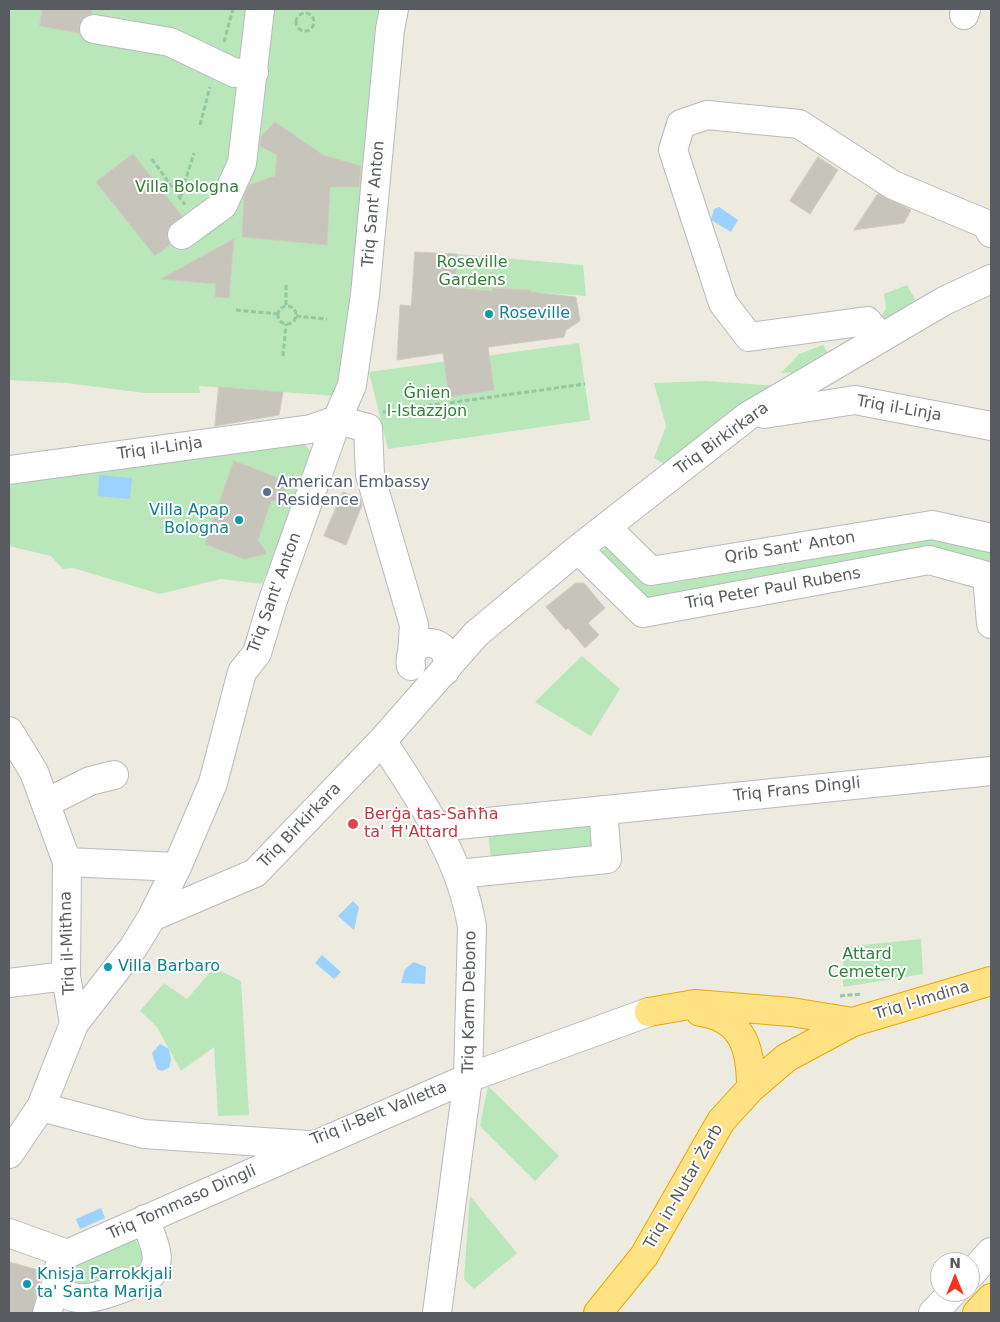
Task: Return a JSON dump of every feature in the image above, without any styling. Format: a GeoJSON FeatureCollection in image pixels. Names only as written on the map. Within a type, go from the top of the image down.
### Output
{"type":"FeatureCollection","features":[{"type":"Feature","properties":{"kind":"highway","name":"Triq l-Imdina"},"geometry":{"type":"LineString","coordinates":[[853,1022],[991,981]]}},
{"type":"Feature","properties":{"kind":"highway"},"geometry":{"type":"LineString","coordinates":[[649,1012],[695,1004],[791,1012],[853,1022]]}},
{"type":"Feature","properties":{"kind":"highway"},"geometry":{"type":"LineString","coordinates":[[649,1012],[690,1010],[712,1014],[731,1025],[744,1040],[751,1058],[751,1088]]}},
{"type":"Feature","properties":{"kind":"highway","name":"Triq in-Nutar Żarb"},"geometry":{"type":"LineString","coordinates":[[598,1313],[644,1256],[720,1121],[751,1088],[786,1058],[853,1022]]}},
{"type":"Feature","properties":{"kind":"highway"},"geometry":{"type":"LineString","coordinates":[[977,1313],[991,1298]]}},
{"type":"Feature","properties":{"kind":"street"},"geometry":{"type":"LineString","coordinates":[[185,223],[223,205],[242,163],[260,9]]}},
{"type":"Feature","properties":{"kind":"street","name":"Triq Sant' Anton"},"geometry":{"type":"LineString","coordinates":[[9,1154],[41,1107],[74,1024],[132,948],[152,917],[177,867],[213,783],[242,672],[257,653],[326,431],[352,385],[366,295],[390,30],[394,9]]}},
{"type":"Feature","properties":{"kind":"street"},"geometry":{"type":"LineString","coordinates":[[94,29],[170,42],[212,81],[235,74],[254,72]]}},
{"type":"Feature","properties":{"kind":"street"},"geometry":{"type":"LineString","coordinates":[[881,338],[867,321],[749,337],[723,303],[673,150],[682,124],[707,115],[799,124],[892,185],[986,224],[991,233]]}},
{"type":"Feature","properties":{"kind":"street","name":"Triq Birkirkara"},"geometry":{"type":"LineString","coordinates":[[152,917],[255,872],[382,741],[427,656],[476,634],[606,526],[748,416],[944,301],[991,279]]}},
{"type":"Feature","properties":{"kind":"street","name":"Triq il-Linja"},"geometry":{"type":"LineString","coordinates":[[748,416],[856,400],[991,426]]}},
{"type":"Feature","properties":{"kind":"street"},"geometry":{"type":"LineString","coordinates":[[326,431],[356,456],[370,474],[427,656]]}},
{"type":"Feature","properties":{"kind":"street","name":"Triq il-Linja"},"geometry":{"type":"LineString","coordinates":[[9,470],[326,431]]}},
{"type":"Feature","properties":{"kind":"street","name":"Qrib Sant' Anton"},"geometry":{"type":"LineString","coordinates":[[606,526],[651,571],[932,525],[991,538]]}},
{"type":"Feature","properties":{"kind":"street","name":"Triq Peter Paul Rubens"},"geometry":{"type":"LineString","coordinates":[[578,549],[643,612],[929,560],[989,576]]}},
{"type":"Feature","properties":{"kind":"street"},"geometry":{"type":"LineString","coordinates":[[989,576],[991,624]]}},
{"type":"Feature","properties":{"kind":"street","name":"Triq il-Mitħna"},"geometry":{"type":"LineString","coordinates":[[9,731],[34,772],[67,862],[66,976],[74,1024]]}},
{"type":"Feature","properties":{"kind":"street","name":"Triq Karm Debono"},"geometry":{"type":"LineString","coordinates":[[382,741],[438,827],[469,904],[472,927],[468,1078],[437,1313]]}},
{"type":"Feature","properties":{"kind":"street","name":"Triq Frans Dingli"},"geometry":{"type":"LineString","coordinates":[[438,827],[991,771]]}},
{"type":"Feature","properties":{"kind":"street"},"geometry":{"type":"LineString","coordinates":[[46,804],[90,781],[114,775]]}},
{"type":"Feature","properties":{"kind":"street"},"geometry":{"type":"LineString","coordinates":[[458,874],[608,859],[603,810]]}},
{"type":"Feature","properties":{"kind":"street"},"geometry":{"type":"LineString","coordinates":[[67,862],[177,867]]}},
{"type":"Feature","properties":{"kind":"street"},"geometry":{"type":"LineString","coordinates":[[9,982],[66,976]]}},
{"type":"Feature","properties":{"kind":"street","name":"Triq il-Belt Valletta"},"geometry":{"type":"LineString","coordinates":[[41,1107],[144,1134],[311,1145],[468,1078],[649,1012]]}},
{"type":"Feature","properties":{"kind":"street","name":"Triq Tommaso Dingli"},"geometry":{"type":"LineString","coordinates":[[61,1266],[145,1219],[311,1145]]}},
{"type":"Feature","properties":{"kind":"street"},"geometry":{"type":"LineString","coordinates":[[61,1266],[62,1291],[73,1298],[87,1299],[146,1278],[154,1273],[158,1264],[157,1254],[145,1219]]}},
{"type":"Feature","properties":{"kind":"street"},"geometry":{"type":"LineString","coordinates":[[9,1232],[61,1266]]}},
{"type":"Feature","properties":{"kind":"street"},"geometry":{"type":"LineString","coordinates":[[980,1264],[991,1252]]}},
{"type":"Feature","properties":{"kind":"street"},"geometry":{"type":"LineString","coordinates":[[46,1313],[61,1266]]}},
{"type":"Feature","properties":{"kind":"street"},"geometry":{"type":"LineString","coordinates":[[933,1313],[943,1302]]}},
{"type":"Feature","properties":{"kind":"path"},"geometry":{"type":"LineString","coordinates":[[200,125],[233,9]]}},
{"type":"Feature","properties":{"kind":"path"},"geometry":{"type":"LineString","coordinates":[[305,13],[314,19],[312,27],[304,31],[299,29],[296,23],[297,17],[305,13]]}},
{"type":"Feature","properties":{"kind":"path"},"geometry":{"type":"LineString","coordinates":[[180,198],[194,153]]}},
{"type":"Feature","properties":{"kind":"path"},"geometry":{"type":"LineString","coordinates":[[152,160],[180,198],[185,223]]}},
{"type":"Feature","properties":{"kind":"path"},"geometry":{"type":"LineString","coordinates":[[286,285],[286,306]]}},
{"type":"Feature","properties":{"kind":"path"},"geometry":{"type":"LineString","coordinates":[[286,306],[278,314],[279,320],[286,324]]}},
{"type":"Feature","properties":{"kind":"path"},"geometry":{"type":"LineString","coordinates":[[286,306],[294,310],[296,316],[294,321],[286,324]]}},
{"type":"Feature","properties":{"kind":"path"},"geometry":{"type":"LineString","coordinates":[[236,310],[278,314]]}},
{"type":"Feature","properties":{"kind":"path"},"geometry":{"type":"LineString","coordinates":[[296,316],[327,319]]}},
{"type":"Feature","properties":{"kind":"path"},"geometry":{"type":"LineString","coordinates":[[283,356],[286,324]]}},
{"type":"Feature","properties":{"kind":"path"},"geometry":{"type":"LineString","coordinates":[[378,413],[585,384]]}},
{"type":"Feature","properties":{"kind":"green space","name":"Villa Bologna"},"geometry":{"type":"Polygon","coordinates":[[[9,9],[381,9],[367,187],[337,396],[199,386],[200,393],[145,393],[67,383],[9,380],[9,9]]]}},
{"type":"Feature","properties":{"kind":"green space","name":"Roseville Gardens"},"geometry":{"type":"Polygon","coordinates":[[[457,254],[583,265],[586,296],[531,292],[529,290],[493,288],[493,291],[455,287],[457,254]]]}},
{"type":"Feature","properties":{"kind":"green space"},"geometry":{"type":"Polygon","coordinates":[[[907,285],[915,299],[911,306],[881,325],[878,320],[886,309],[884,294],[907,285]]]}},
{"type":"Feature","properties":{"kind":"green space","name":"Ġnien l-Istazzjon"},"geometry":{"type":"Polygon","coordinates":[[[579,343],[590,420],[388,449],[369,372],[579,343]]]}},
{"type":"Feature","properties":{"kind":"green space"},"geometry":{"type":"Polygon","coordinates":[[[823,345],[827,352],[809,363],[803,372],[781,373],[799,354],[823,345]]]}},
{"type":"Feature","properties":{"kind":"green space"},"geometry":{"type":"Polygon","coordinates":[[[706,381],[778,386],[666,465],[654,458],[666,426],[654,383],[706,381]]]}},
{"type":"Feature","properties":{"kind":"green space"},"geometry":{"type":"Polygon","coordinates":[[[297,437],[314,454],[262,584],[221,579],[160,594],[73,568],[63,569],[51,556],[9,546],[9,482],[297,437]]]}},
{"type":"Feature","properties":{"kind":"green space"},"geometry":{"type":"Polygon","coordinates":[[[929,534],[991,547],[991,562],[926,548],[646,602],[598,555],[607,545],[649,584],[929,534]]]}},
{"type":"Feature","properties":{"kind":"green space"},"geometry":{"type":"Polygon","coordinates":[[[582,656],[620,689],[591,736],[535,702],[582,656]]]}},
{"type":"Feature","properties":{"kind":"green space"},"geometry":{"type":"Polygon","coordinates":[[[593,820],[596,849],[491,860],[488,831],[593,820]]]}},
{"type":"Feature","properties":{"kind":"green space","name":"Attard Cemetery"},"geometry":{"type":"Polygon","coordinates":[[[921,939],[923,974],[843,987],[843,947],[921,939]]]}},
{"type":"Feature","properties":{"kind":"green space"},"geometry":{"type":"Polygon","coordinates":[[[214,968],[241,981],[249,1115],[218,1116],[214,1047],[181,1071],[157,1027],[140,1011],[164,983],[187,999],[214,968]]]}},
{"type":"Feature","properties":{"kind":"green space"},"geometry":{"type":"Polygon","coordinates":[[[488,1086],[559,1156],[535,1181],[480,1126],[488,1086]]]}},
{"type":"Feature","properties":{"kind":"green space"},"geometry":{"type":"Polygon","coordinates":[[[470,1196],[517,1253],[474,1289],[464,1279],[470,1196]]]}},
{"type":"Feature","properties":{"kind":"green space"},"geometry":{"type":"Polygon","coordinates":[[[135,1239],[146,1263],[80,1292],[69,1268],[135,1239]]]}},
{"type":"Feature","properties":{"kind":"water"},"geometry":{"type":"Polygon","coordinates":[[[719,207],[738,220],[731,232],[711,220],[714,209],[719,207]]]}},
{"type":"Feature","properties":{"kind":"water"},"geometry":{"type":"Polygon","coordinates":[[[99,475],[132,478],[130,499],[98,496],[99,475]]]}},
{"type":"Feature","properties":{"kind":"water"},"geometry":{"type":"Polygon","coordinates":[[[353,901],[359,907],[354,930],[338,916],[353,901]]]}},
{"type":"Feature","properties":{"kind":"water"},"geometry":{"type":"Polygon","coordinates":[[[322,955],[341,972],[334,979],[315,963],[322,955]]]}},
{"type":"Feature","properties":{"kind":"water"},"geometry":{"type":"Polygon","coordinates":[[[414,962],[426,967],[425,984],[401,983],[405,969],[414,962]]]}},
{"type":"Feature","properties":{"kind":"water"},"geometry":{"type":"Polygon","coordinates":[[[160,1044],[169,1049],[171,1060],[169,1068],[162,1071],[157,1069],[152,1053],[160,1044]]]}},
{"type":"Feature","properties":{"kind":"water"},"geometry":{"type":"Polygon","coordinates":[[[101,1208],[105,1218],[80,1229],[76,1219],[101,1208]]]}},
{"type":"Feature","properties":{"kind":"building"},"geometry":{"type":"Polygon","coordinates":[[[42,9],[92,9],[91,14],[82,19],[79,33],[40,26],[42,9]]]}},
{"type":"Feature","properties":{"kind":"building"},"geometry":{"type":"Polygon","coordinates":[[[275,122],[323,155],[361,166],[359,187],[330,187],[327,245],[242,237],[244,197],[249,185],[275,176],[277,155],[260,146],[261,137],[275,122]]]}},
{"type":"Feature","properties":{"kind":"building"},"geometry":{"type":"Polygon","coordinates":[[[133,154],[182,216],[168,229],[167,237],[170,245],[155,256],[96,182],[133,154]]]}},
{"type":"Feature","properties":{"kind":"building"},"geometry":{"type":"Polygon","coordinates":[[[818,157],[838,170],[810,214],[790,201],[818,157]]]}},
{"type":"Feature","properties":{"kind":"building"},"geometry":{"type":"Polygon","coordinates":[[[878,194],[911,210],[904,223],[854,230],[878,194]]]}},
{"type":"Feature","properties":{"kind":"building"},"geometry":{"type":"Polygon","coordinates":[[[234,239],[229,298],[215,297],[216,284],[161,279],[234,239]]]}},
{"type":"Feature","properties":{"kind":"building","name":"Roseville"},"geometry":{"type":"Polygon","coordinates":[[[415,252],[457,254],[455,288],[493,291],[492,288],[530,290],[531,292],[576,297],[580,321],[566,330],[564,337],[488,347],[494,390],[449,397],[443,353],[397,360],[400,305],[411,306],[415,252]]]}},
{"type":"Feature","properties":{"kind":"building"},"geometry":{"type":"Polygon","coordinates":[[[219,387],[283,392],[279,415],[215,426],[219,387]]]}},
{"type":"Feature","properties":{"kind":"building","name":"Villa Apap Bologna"},"geometry":{"type":"Polygon","coordinates":[[[234,461],[279,478],[289,497],[271,501],[258,540],[267,554],[244,559],[205,544],[234,461]]]}},
{"type":"Feature","properties":{"kind":"building"},"geometry":{"type":"Polygon","coordinates":[[[343,492],[361,499],[362,505],[346,545],[324,536],[343,492]]]}},
{"type":"Feature","properties":{"kind":"building"},"geometry":{"type":"Polygon","coordinates":[[[576,583],[584,583],[605,608],[588,623],[599,635],[585,648],[546,607],[576,583]]]}},
{"type":"Feature","properties":{"kind":"building","name":"Knisja Parrokkjali ta' Santa Marija"},"geometry":{"type":"Polygon","coordinates":[[[9,1262],[42,1271],[32,1313],[9,1313],[9,1262]]]}},
{"type":"Feature","properties":{"kind":"place","name":"Roseville"},"geometry":{"type":"Point","coordinates":[489,314]}},
{"type":"Feature","properties":{"kind":"place","name":"American Embassy Residence"},"geometry":{"type":"Point","coordinates":[267,492]}},
{"type":"Feature","properties":{"kind":"place","name":"Villa Apap Bologna"},"geometry":{"type":"Point","coordinates":[239,520]}},
{"type":"Feature","properties":{"kind":"place","name":"Berġa tas-Saħħa ta' Ħ'Attard"},"geometry":{"type":"Point","coordinates":[353,824]}},
{"type":"Feature","properties":{"kind":"place","name":"Villa Barbaro"},"geometry":{"type":"Point","coordinates":[108,967]}},
{"type":"Feature","properties":{"kind":"place","name":"Knisja Parrokkjali ta' Santa Marija"},"geometry":{"type":"Point","coordinates":[27,1284]}}]}
